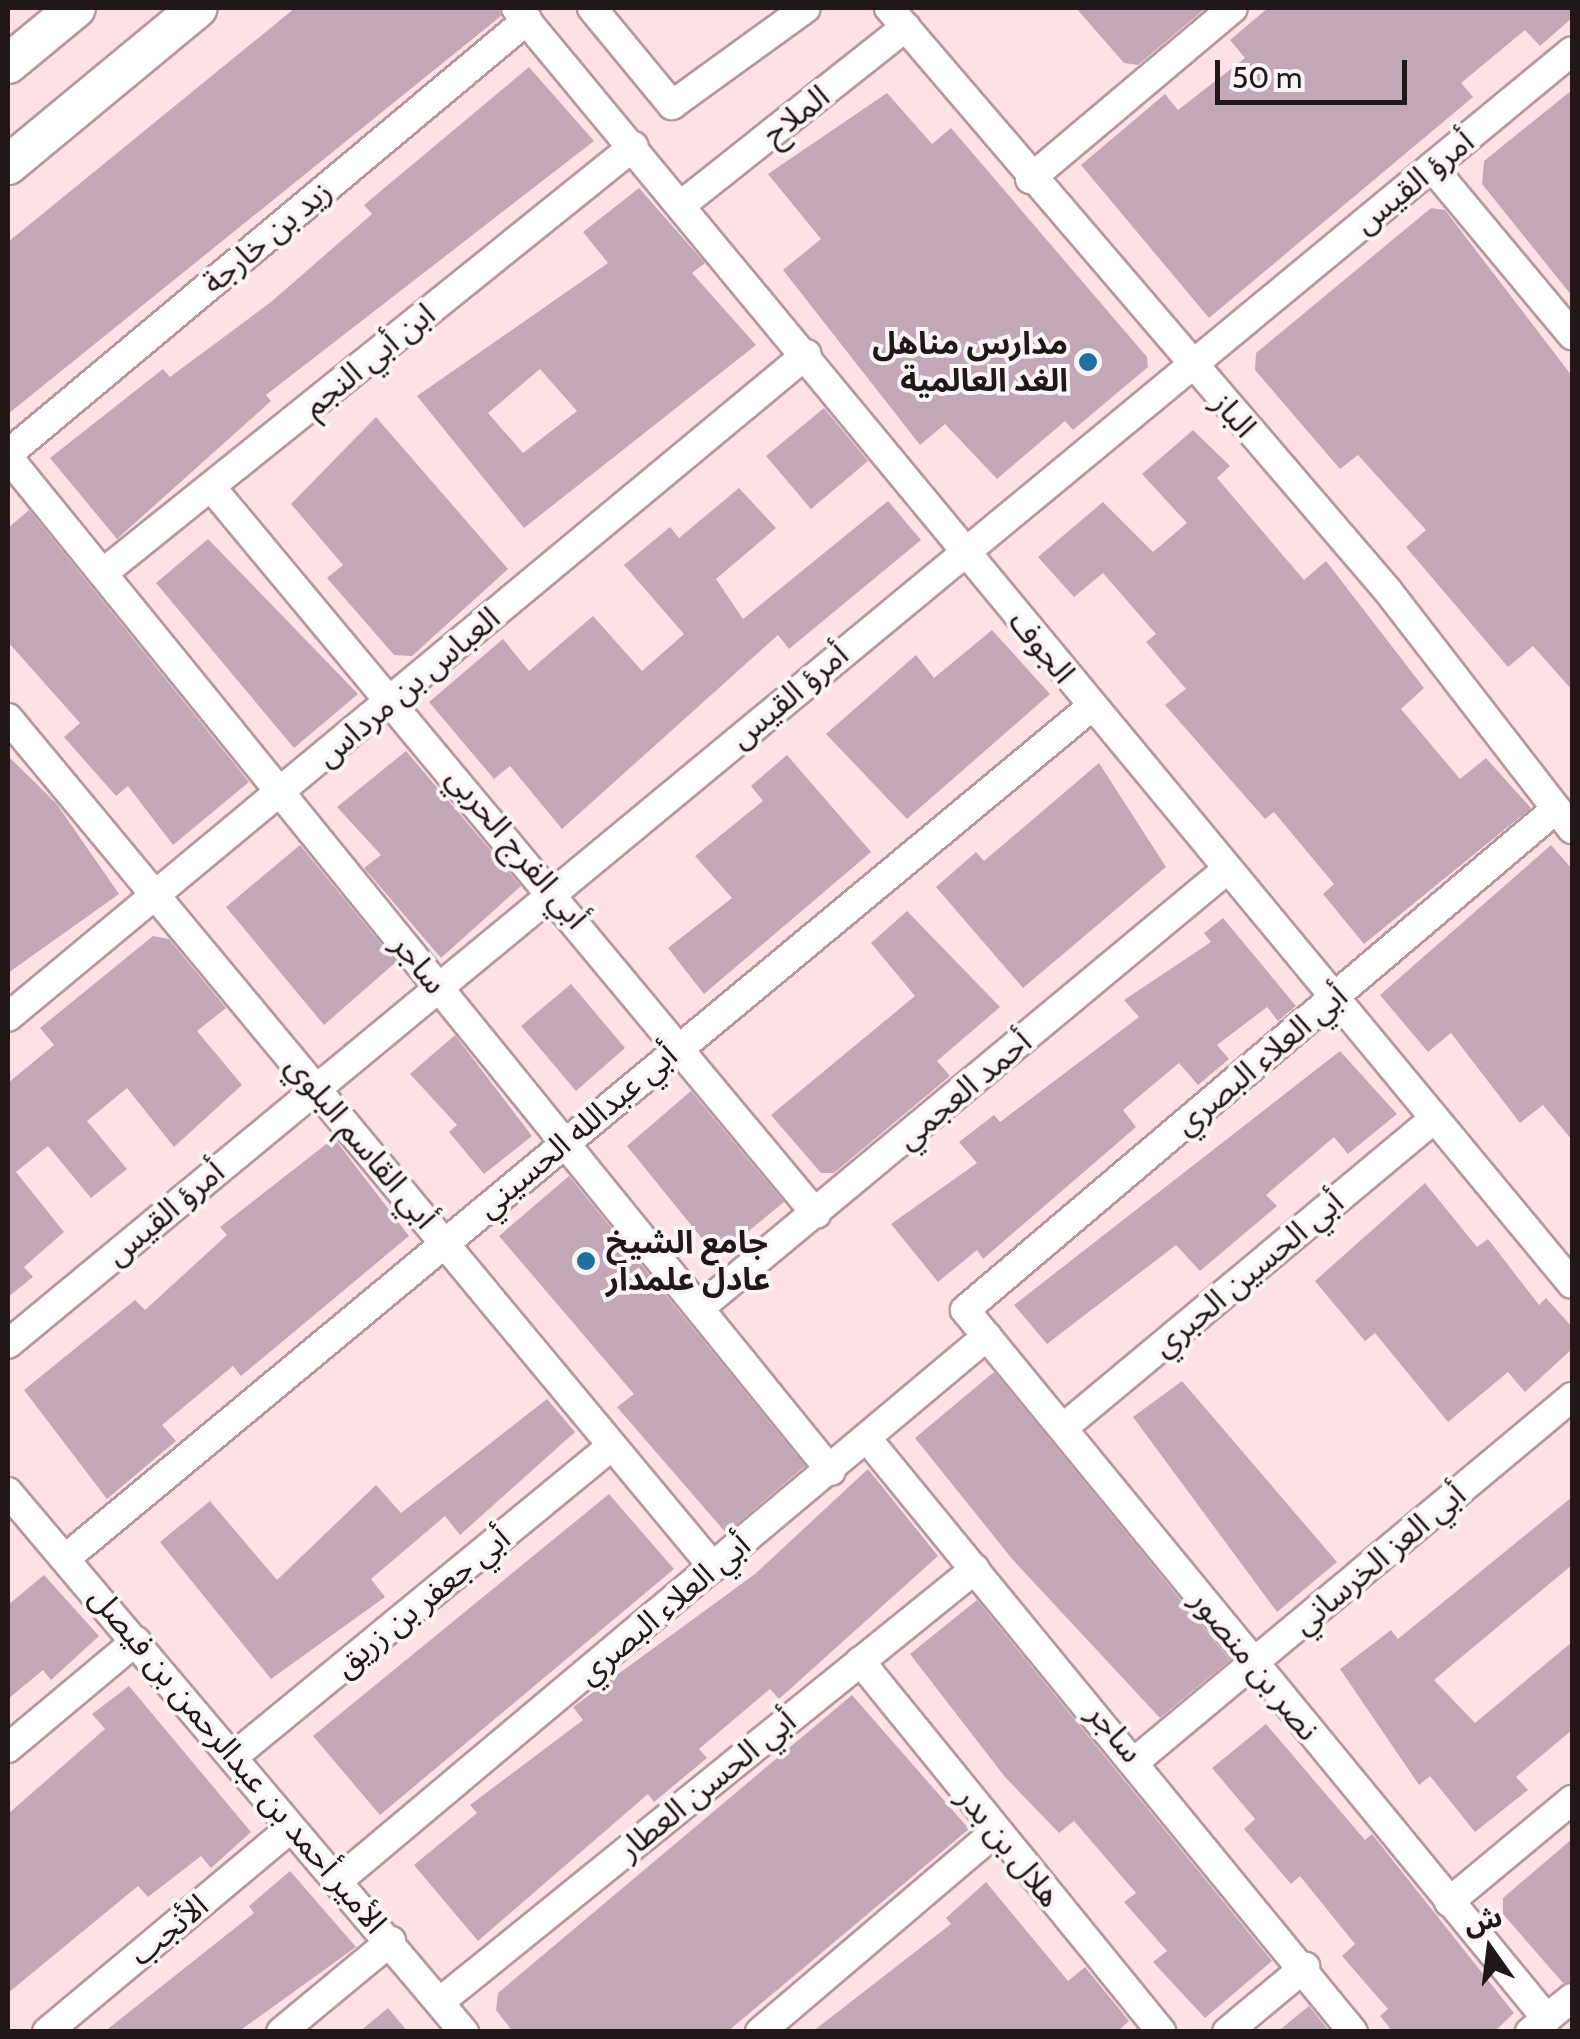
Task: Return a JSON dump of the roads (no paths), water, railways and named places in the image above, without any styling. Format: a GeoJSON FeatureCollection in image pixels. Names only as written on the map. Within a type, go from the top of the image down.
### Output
{"type":"FeatureCollection","features":[{"type":"Feature","properties":{"kind":"main road"},"geometry":{"type":"LineString","coordinates":[[8,64],[76,8]]}},
{"type":"Feature","properties":{"kind":"main road"},"geometry":{"type":"LineString","coordinates":[[8,165],[198,8]]}},
{"type":"Feature","properties":{"kind":"street"},"geometry":{"type":"LineString","coordinates":[[592,8],[672,106],[806,8]]}},
{"type":"Feature","properties":{"kind":"street"},"geometry":{"type":"LineString","coordinates":[[1030,179],[1233,8]]}},
{"type":"Feature","properties":{"kind":"street","name":"الجوف"},"geometry":{"type":"LineString","coordinates":[[522,14],[685,202],[1091,708],[1225,871],[1336,996],[1433,1120],[1572,1284]]}},
{"type":"Feature","properties":{"kind":"street","name":"زيد بن خارجة"},"geometry":{"type":"LineString","coordinates":[[8,456],[522,14]]}},
{"type":"Feature","properties":{"kind":"street","name":"الباز"},"geometry":{"type":"LineString","coordinates":[[898,17],[1030,179],[1388,591],[1564,819]]}},
{"type":"Feature","properties":{"kind":"street","name":"الملاح"},"geometry":{"type":"LineString","coordinates":[[685,202],[898,17]]}},
{"type":"Feature","properties":{"kind":"street","name":"أمرؤ القيس"},"geometry":{"type":"LineString","coordinates":[[8,1344],[1572,51]]}},
{"type":"Feature","properties":{"kind":"street","name":"ابن أبي النجم"},"geometry":{"type":"LineString","coordinates":[[103,574],[634,146]]}},
{"type":"Feature","properties":{"kind":"street"},"geometry":{"type":"LineString","coordinates":[[1432,167],[1572,335]]}},
{"type":"Feature","properties":{"kind":"street","name":"العباس بن مرداس"},"geometry":{"type":"LineString","coordinates":[[8,1018],[806,354]]}},
{"type":"Feature","properties":{"kind":"street","name":"ساجر"},"geometry":{"type":"LineString","coordinates":[[8,456],[437,986],[569,1138],[831,1471]]}},
{"type":"Feature","properties":{"kind":"street","name":"أبي الفرج الحربي"},"geometry":{"type":"LineString","coordinates":[[211,486],[554,891],[816,1214]]}},
{"type":"Feature","properties":{"kind":"street","name":"أبي عبدالله الحسيني"},"geometry":{"type":"LineString","coordinates":[[66,1558],[1091,708]]}},
{"type":"Feature","properties":{"kind":"street","name":"أبي القاسم البلوي"},"geometry":{"type":"LineString","coordinates":[[8,718],[713,1567]]}},
{"type":"Feature","properties":{"kind":"street","name":"أبي العلاء البصري"},"geometry":{"type":"LineString","coordinates":[[965,1310],[1336,996],[1564,819]]}},
{"type":"Feature","properties":{"kind":"street","name":"أحمد العجمي"},"geometry":{"type":"LineString","coordinates":[[702,1306],[1225,871]]}},
{"type":"Feature","properties":{"kind":"street","name":"أبي الحسين الحبري"},"geometry":{"type":"LineString","coordinates":[[1064,1428],[1433,1120]]}},
{"type":"Feature","properties":{"kind":"street","name":"نصر بن منصور"},"geometry":{"type":"LineString","coordinates":[[965,1310],[1450,1902],[1539,2025]]}},
{"type":"Feature","properties":{"kind":"street","name":"أبي العلاء البصري"},"geometry":{"type":"LineString","coordinates":[[338,1880],[869,1441],[986,1336]]}},
{"type":"Feature","properties":{"kind":"street","name":"أبي العز الخرساني"},"geometry":{"type":"LineString","coordinates":[[1138,1759],[1572,1398]]}},
{"type":"Feature","properties":{"kind":"street","name":"ساجر"},"geometry":{"type":"LineString","coordinates":[[869,1441],[1138,1759],[1353,2032]]}},
{"type":"Feature","properties":{"kind":"street","name":"أبي جعفر بن زريق"},"geometry":{"type":"LineString","coordinates":[[234,1756],[611,1447]]}},
{"type":"Feature","properties":{"kind":"street","name":"الأمير أحمد بن عبدالرحمن بن فيصل"},"geometry":{"type":"LineString","coordinates":[[8,1492],[234,1756],[290,1828],[392,1941],[464,2032]]}},
{"type":"Feature","properties":{"kind":"street","name":"أبي الحسن العطار"},"geometry":{"type":"LineString","coordinates":[[440,2002],[976,1569]]}},
{"type":"Feature","properties":{"kind":"street"},"geometry":{"type":"LineString","coordinates":[[8,1748],[136,1641]]}},
{"type":"Feature","properties":{"kind":"street","name":"هلال بن بدر"},"geometry":{"type":"LineString","coordinates":[[860,1661],[1160,2032]]}},
{"type":"Feature","properties":{"kind":"street"},"geometry":{"type":"LineString","coordinates":[[1450,1902],[1572,1800]]}},
{"type":"Feature","properties":{"kind":"street","name":"الأنجب"},"geometry":{"type":"LineString","coordinates":[[47,2032],[290,1828]]}},
{"type":"Feature","properties":{"kind":"street"},"geometry":{"type":"LineString","coordinates":[[760,2032],[995,1832]]}},
{"type":"Feature","properties":{"kind":"street"},"geometry":{"type":"LineString","coordinates":[[281,2032],[392,1941]]}},
{"type":"Feature","properties":{"kind":"street"},"geometry":{"type":"LineString","coordinates":[[1227,2032],[1305,1967]]}},
{"type":"Feature","properties":{"kind":"street"},"geometry":{"type":"LineString","coordinates":[[1539,2025],[1572,1998]]}},
{"type":"Feature","properties":{"kind":"place","name":"مدارس مناهل الغد العالمية"},"geometry":{"type":"Point","coordinates":[1088,362]}},
{"type":"Feature","properties":{"kind":"place","name":"جامع الشيخ عادل علمدار"},"geometry":{"type":"Point","coordinates":[586,1261]}}]}
